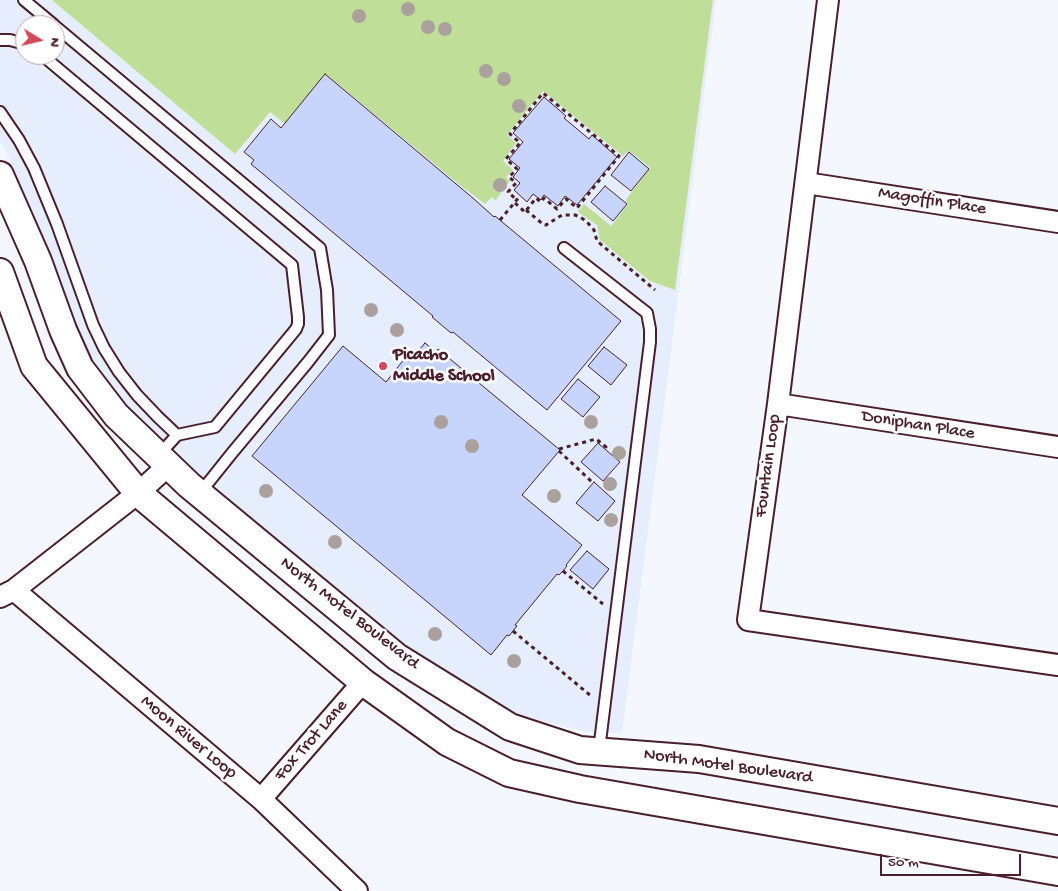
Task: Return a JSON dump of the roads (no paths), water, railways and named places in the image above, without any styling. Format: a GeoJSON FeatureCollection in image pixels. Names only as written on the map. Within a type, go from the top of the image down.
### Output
{"type":"FeatureCollection","features":[{"type":"Feature","properties":{"kind":"street","name":"Fountain Loop"},"geometry":{"type":"LineString","coordinates":[[828,0],[778,404],[748,620],[1058,665]]}},
{"type":"Feature","properties":{"kind":"street","name":"North Motel Boulevard"},"geometry":{"type":"LineString","coordinates":[[0,175],[38,262],[80,368],[116,414],[200,494],[397,657],[510,727],[580,750],[699,759],[1058,820]]}},
{"type":"Feature","properties":{"kind":"street","name":"Magoffin Place"},"geometry":{"type":"LineString","coordinates":[[806,183],[1058,222]]}},
{"type":"Feature","properties":{"kind":"street"},"geometry":{"type":"LineString","coordinates":[[0,272],[34,366],[138,493],[363,682],[447,742],[509,773],[580,789],[1058,872]]}},
{"type":"Feature","properties":{"kind":"street","name":"Doniphan Place"},"geometry":{"type":"LineString","coordinates":[[778,404],[1058,447]]}},
{"type":"Feature","properties":{"kind":"street","name":"Moon River Loop"},"geometry":{"type":"LineString","coordinates":[[164,461],[138,493],[7,593],[261,800],[357,891]]}},
{"type":"Feature","properties":{"kind":"street","name":"Fox Trot Lane"},"geometry":{"type":"LineString","coordinates":[[261,800],[363,682]]}},
{"type":"Feature","properties":{"kind":"lane"},"geometry":{"type":"LineString","coordinates":[[24,0],[41,15]]}},
{"type":"Feature","properties":{"kind":"lane"},"geometry":{"type":"LineString","coordinates":[[65,35],[320,248],[327,290],[329,335],[200,494]]}},
{"type":"Feature","properties":{"kind":"lane"},"geometry":{"type":"LineString","coordinates":[[0,40],[15,41]]}},
{"type":"Feature","properties":{"kind":"lane"},"geometry":{"type":"LineString","coordinates":[[54,65],[292,265],[298,317],[296,329],[215,427],[177,435]]}},
{"type":"Feature","properties":{"kind":"lane"},"geometry":{"type":"LineString","coordinates":[[0,112],[19,140],[37,176],[58,224],[93,325],[104,348],[119,372],[157,416],[177,435]]}},
{"type":"Feature","properties":{"kind":"lane"},"geometry":{"type":"LineString","coordinates":[[564,248],[647,313],[650,328],[650,342],[599,751]]}},
{"type":"Feature","properties":{"kind":"lane"},"geometry":{"type":"LineString","coordinates":[[164,461],[177,435]]}},
{"type":"Feature","properties":{"kind":"place","name":"Picacho Middle School"},"geometry":{"type":"Point","coordinates":[383,366]}}]}
